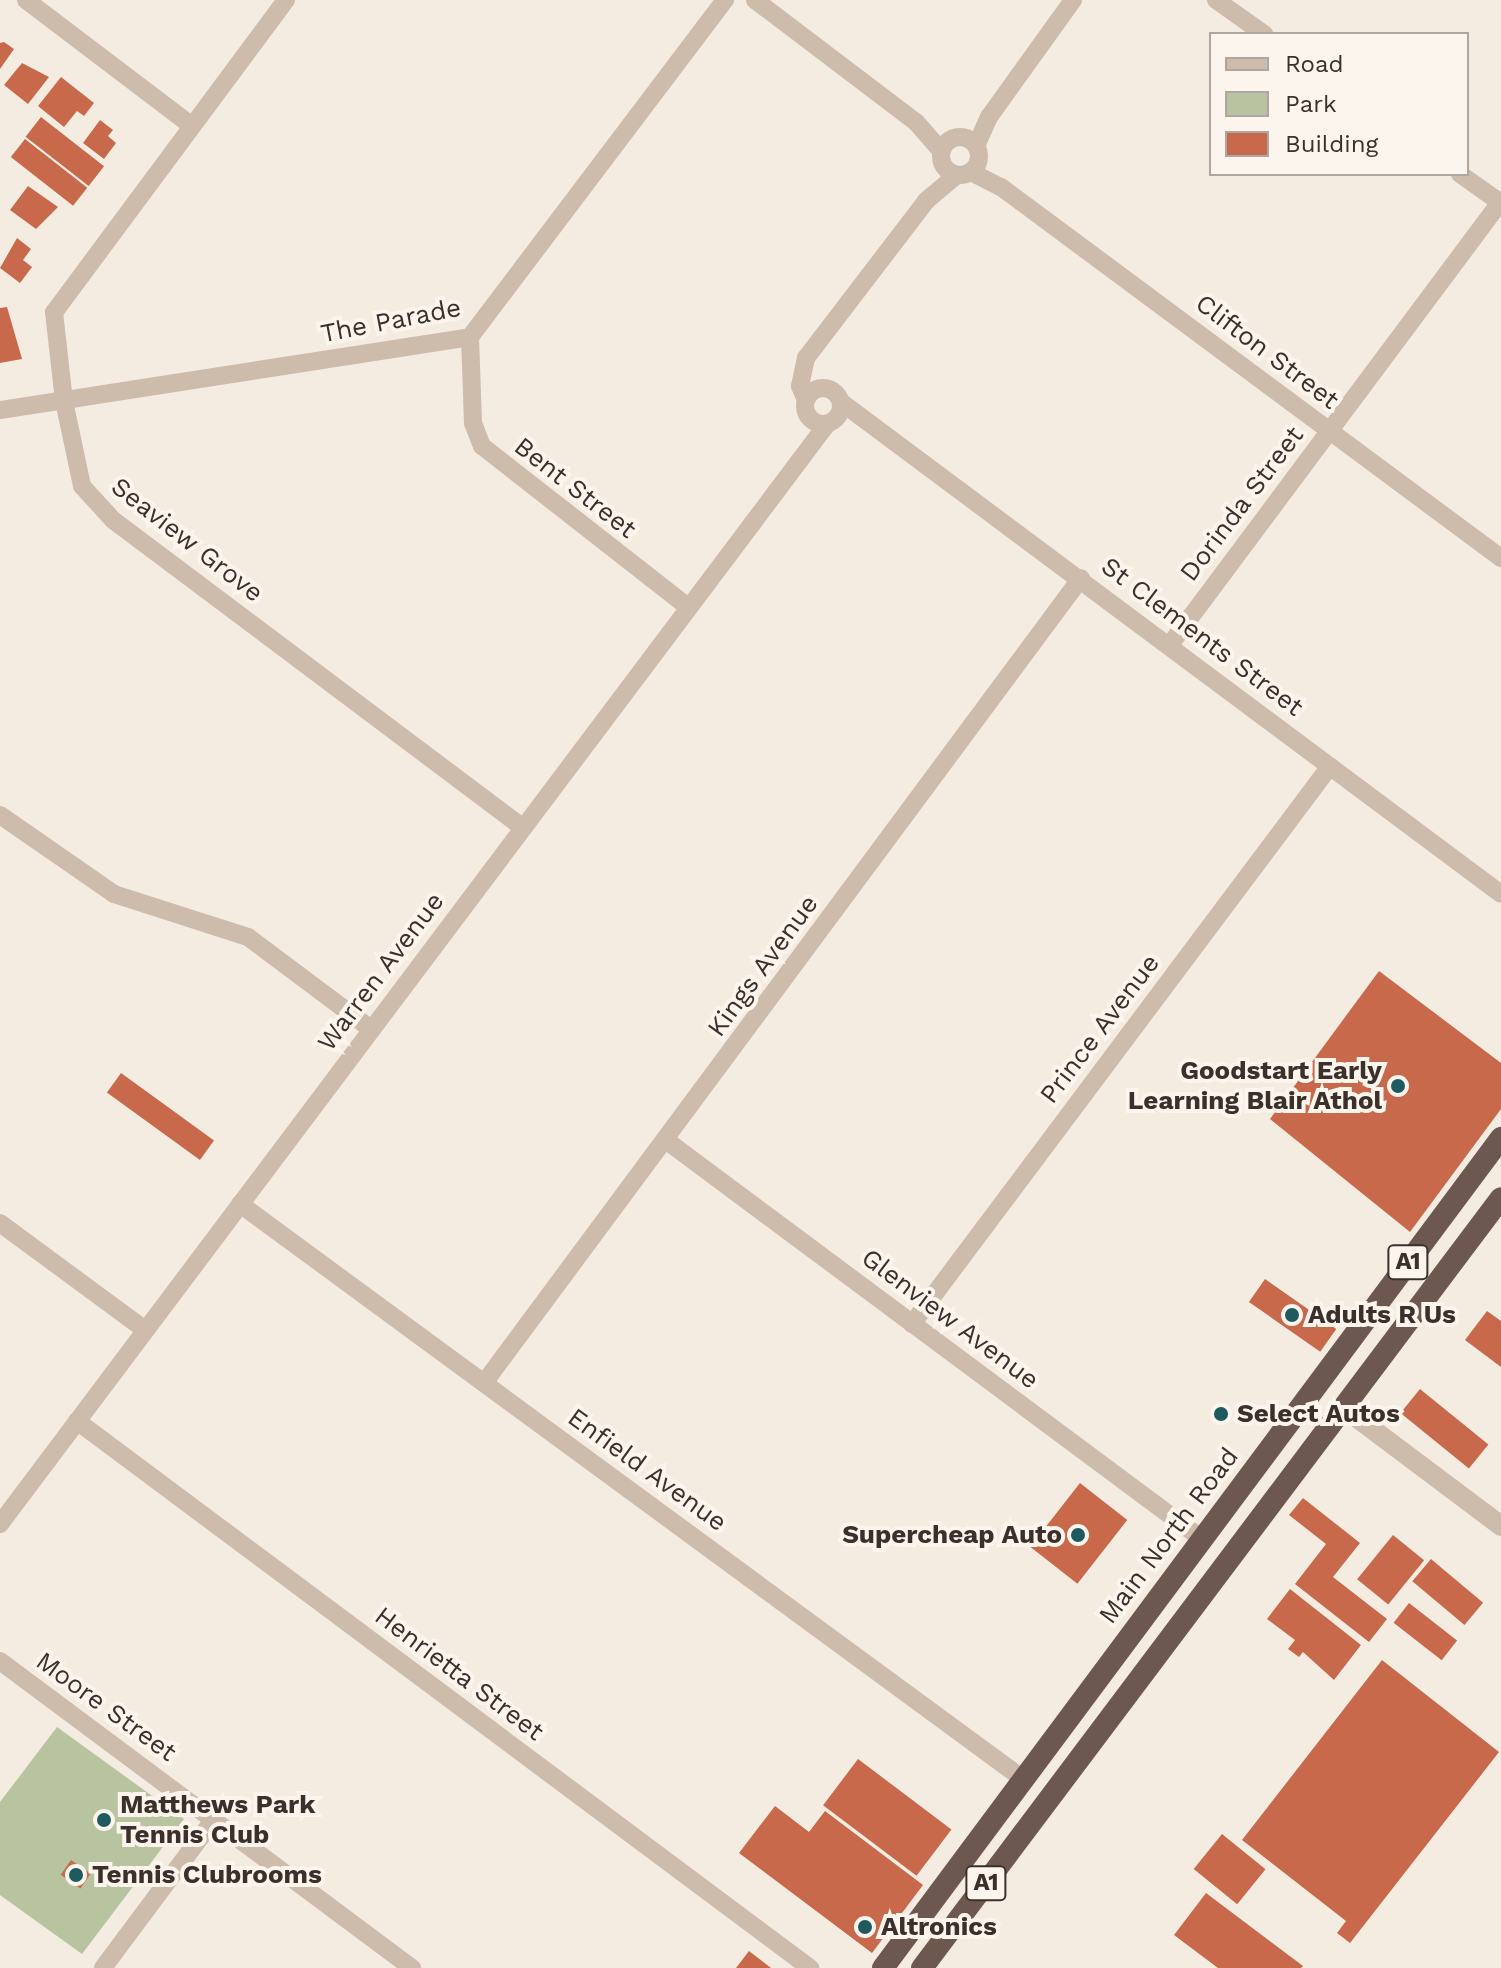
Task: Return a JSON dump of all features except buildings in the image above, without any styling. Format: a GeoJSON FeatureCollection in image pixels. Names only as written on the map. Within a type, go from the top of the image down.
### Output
{"type":"FeatureCollection","features":[{"type":"Feature","properties":{"kind":"highway","name":"Main North Road"},"geometry":{"type":"LineString","coordinates":[[883,1968],[1501,1138]]}},
{"type":"Feature","properties":{"kind":"highway","name":"A1"},"geometry":{"type":"LineString","coordinates":[[922,1968],[1501,1198]]}},
{"type":"Feature","properties":{"kind":"highway"},"geometry":{"type":"LineString","coordinates":[[1316,1387],[1344,1408]]}},
{"type":"Feature","properties":{"kind":"highway"},"geometry":{"type":"LineString","coordinates":[[1202,1539],[1229,1559]]}},
{"type":"Feature","properties":{"kind":"highway"},"geometry":{"type":"LineString","coordinates":[[1023,1779],[1049,1798]]}},
{"type":"Feature","properties":{"kind":"street"},"geometry":{"type":"LineString","coordinates":[[26,0],[192,126]]}},
{"type":"Feature","properties":{"kind":"street","name":"Seaview Grove"},"geometry":{"type":"LineString","coordinates":[[286,0],[54,312],[64,401],[82,486],[94,504],[522,827]]}},
{"type":"Feature","properties":{"kind":"street","name":"The Parade"},"geometry":{"type":"LineString","coordinates":[[0,410],[470,337],[725,0]]}},
{"type":"Feature","properties":{"kind":"street","name":"Clifton Street"},"geometry":{"type":"LineString","coordinates":[[755,0],[1501,558]]}},
{"type":"Feature","properties":{"kind":"street"},"geometry":{"type":"LineString","coordinates":[[803,451],[806,407],[801,371],[1073,0]]}},
{"type":"Feature","properties":{"kind":"street"},"geometry":{"type":"LineString","coordinates":[[1216,0],[1261,32]]}},
{"type":"Feature","properties":{"kind":"street"},"geometry":{"type":"LineString","coordinates":[[1463,176],[1501,202]]}},
{"type":"Feature","properties":{"kind":"street","name":"Dorinda Street"},"geometry":{"type":"LineString","coordinates":[[1169,646],[1501,202]]}},
{"type":"Feature","properties":{"kind":"street","name":"Bent Street"},"geometry":{"type":"LineString","coordinates":[[470,337],[473,423],[482,446],[687,606]]}},
{"type":"Feature","properties":{"kind":"street"},"geometry":{"type":"LineString","coordinates":[[806,407],[823,388],[813,351]]}},
{"type":"Feature","properties":{"kind":"street","name":"St Clements Street"},"geometry":{"type":"LineString","coordinates":[[823,388],[1501,894]]}},
{"type":"Feature","properties":{"kind":"street"},"geometry":{"type":"LineString","coordinates":[[830,423],[841,402]]}},
{"type":"Feature","properties":{"kind":"street"},"geometry":{"type":"LineString","coordinates":[[806,407],[830,423],[870,424]]}},
{"type":"Feature","properties":{"kind":"street","name":"Warren Avenue"},"geometry":{"type":"LineString","coordinates":[[0,1524],[803,451],[830,423]]}},
{"type":"Feature","properties":{"kind":"street","name":"Kings Avenue"},"geometry":{"type":"LineString","coordinates":[[484,1383],[667,1141],[1081,578]]}},
{"type":"Feature","properties":{"kind":"street","name":"Prince Avenue"},"geometry":{"type":"LineString","coordinates":[[912,1324],[1330,766]]}},
{"type":"Feature","properties":{"kind":"street"},"geometry":{"type":"LineString","coordinates":[[0,815],[114,894],[248,937],[371,1029]]}},
{"type":"Feature","properties":{"kind":"street","name":"Glenview Avenue"},"geometry":{"type":"LineString","coordinates":[[667,1141],[1202,1539]]}},
{"type":"Feature","properties":{"kind":"street","name":"Enfield Avenue"},"geometry":{"type":"LineString","coordinates":[[240,1204],[1023,1779]]}},
{"type":"Feature","properties":{"kind":"street"},"geometry":{"type":"LineString","coordinates":[[0,1223],[145,1330]]}},
{"type":"Feature","properties":{"kind":"street"},"geometry":{"type":"LineString","coordinates":[[1344,1408],[1501,1526]]}},
{"type":"Feature","properties":{"kind":"street","name":"Henrietta Street"},"geometry":{"type":"LineString","coordinates":[[77,1421],[810,1968]]}},
{"type":"Feature","properties":{"kind":"street","name":"Moore Street"},"geometry":{"type":"LineString","coordinates":[[0,1661],[412,1968]]}},
{"type":"Feature","properties":{"kind":"street"},"geometry":{"type":"LineString","coordinates":[[103,1968],[214,1819]]}},
{"type":"Feature","properties":{"kind":"green space"},"geometry":{"type":"Polygon","coordinates":[[[57,1727],[184,1819],[82,1954],[0,1895],[0,1802],[57,1727]]]}},
{"type":"Feature","properties":{"kind":"place","name":"Goodstart Early Learning Blair Athol"},"geometry":{"type":"Point","coordinates":[1398,1086]}},
{"type":"Feature","properties":{"kind":"place","name":"Adults R Us"},"geometry":{"type":"Point","coordinates":[1292,1315]}},
{"type":"Feature","properties":{"kind":"place","name":"Select Autos"},"geometry":{"type":"Point","coordinates":[1221,1414]}},
{"type":"Feature","properties":{"kind":"place","name":"Supercheap Auto"},"geometry":{"type":"Point","coordinates":[1078,1535]}},
{"type":"Feature","properties":{"kind":"place","name":"Matthews Park Tennis Club"},"geometry":{"type":"Point","coordinates":[104,1820]}},
{"type":"Feature","properties":{"kind":"place","name":"Tennis Clubrooms"},"geometry":{"type":"Point","coordinates":[76,1875]}},
{"type":"Feature","properties":{"kind":"place","name":"Altronics"},"geometry":{"type":"Point","coordinates":[865,1927]}}]}
